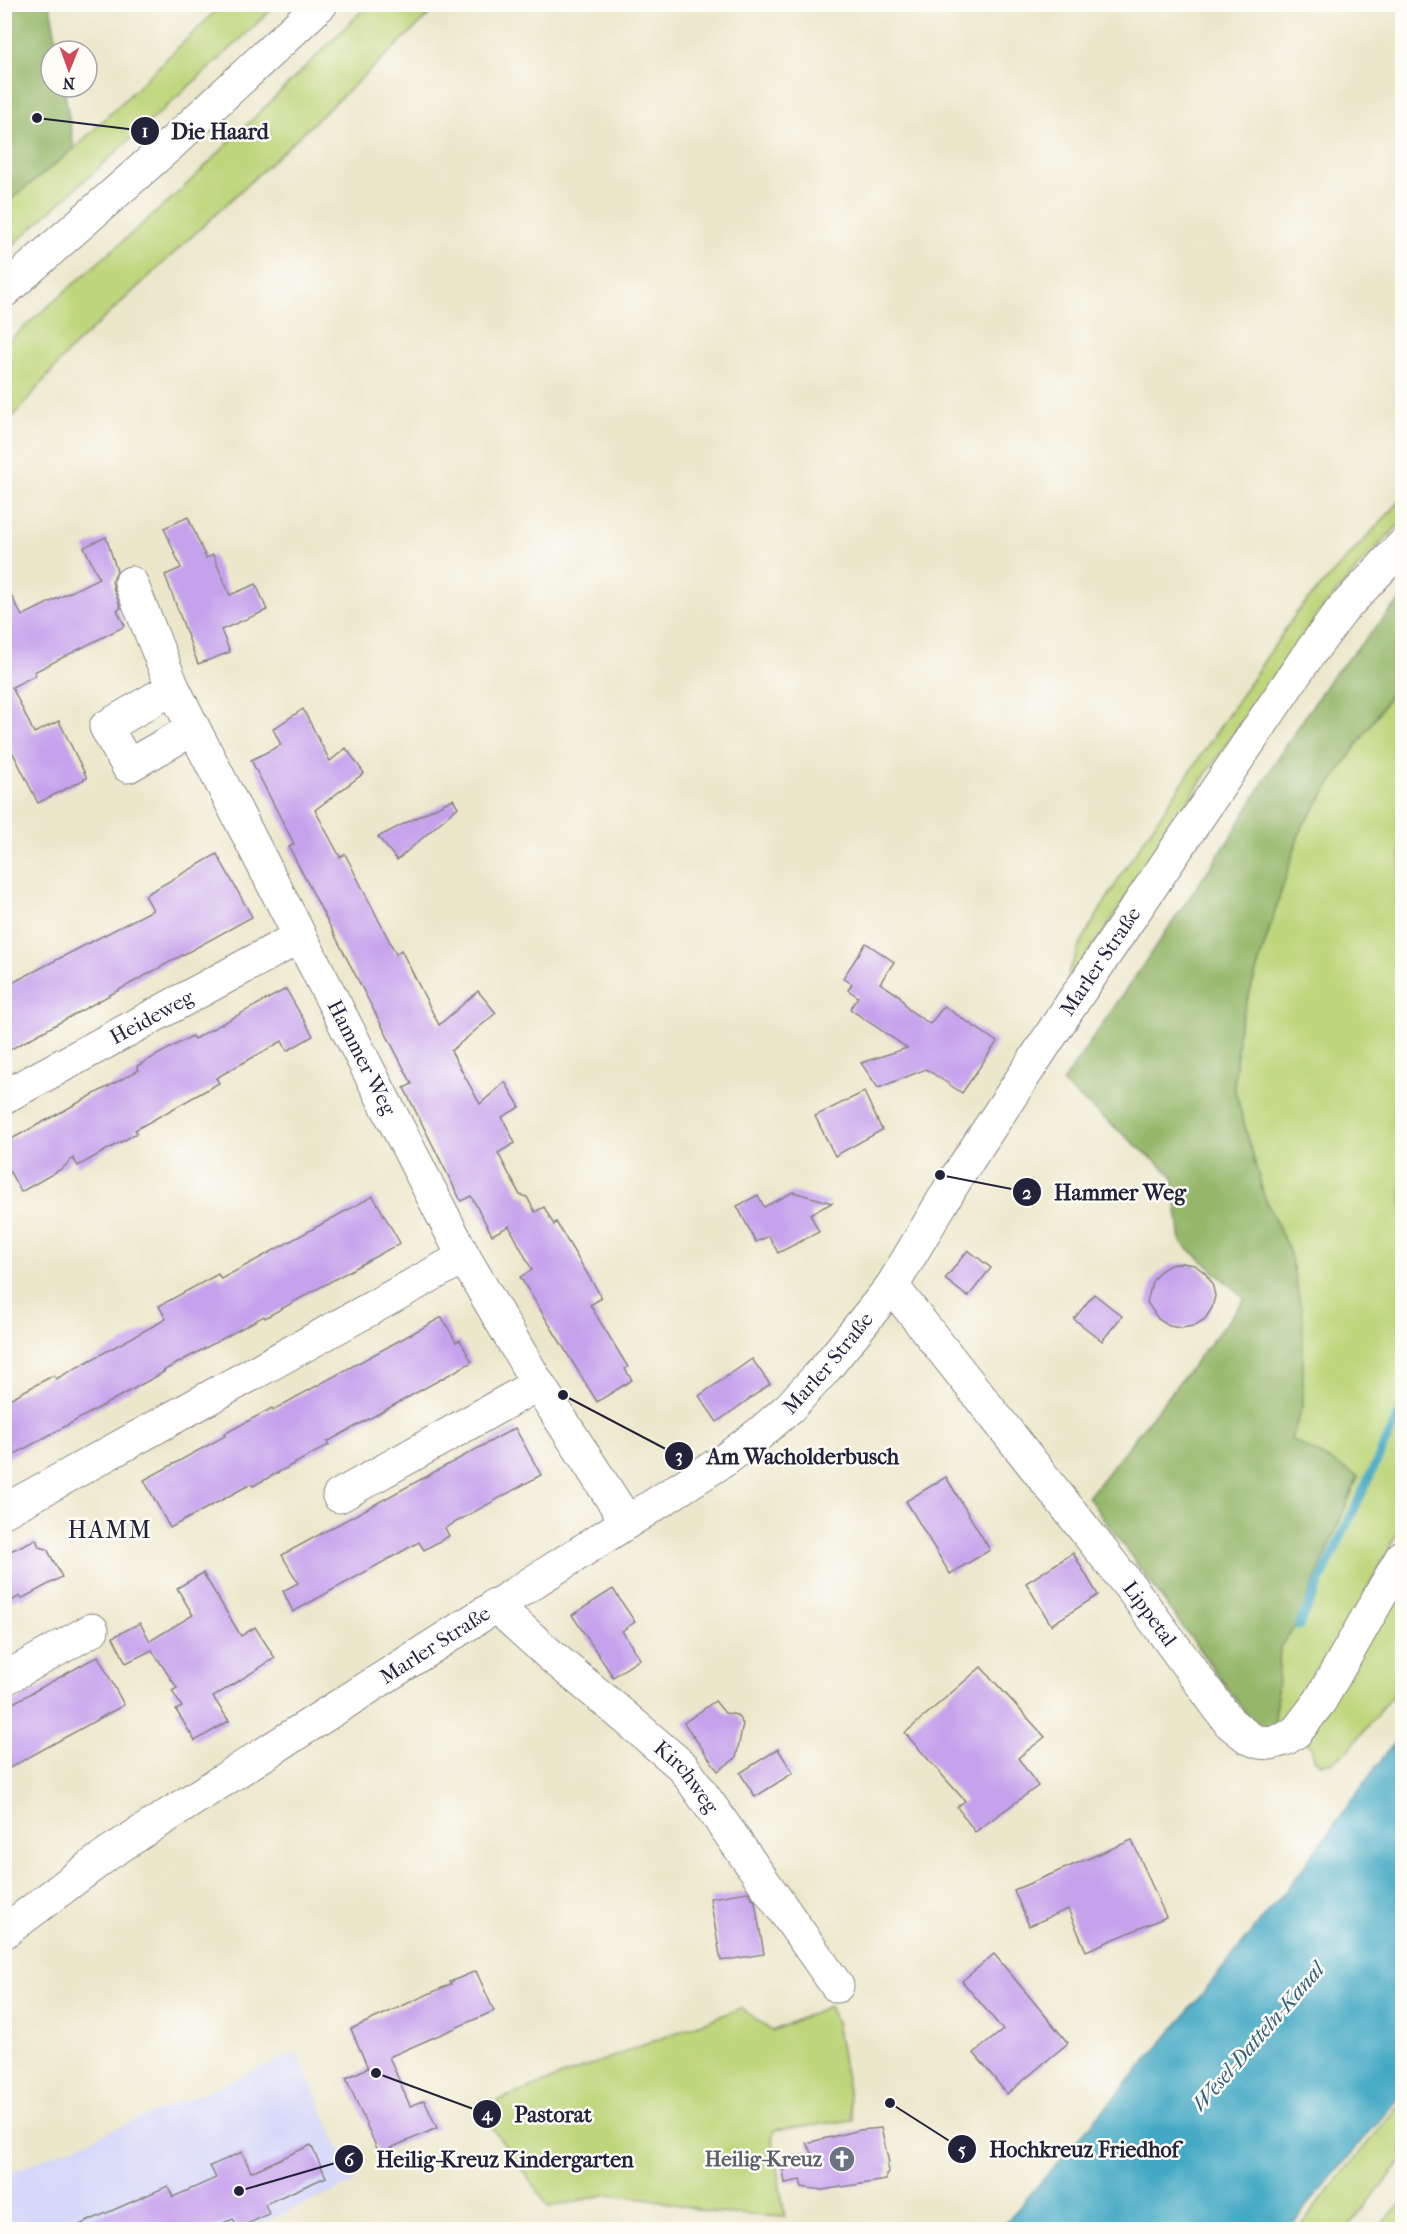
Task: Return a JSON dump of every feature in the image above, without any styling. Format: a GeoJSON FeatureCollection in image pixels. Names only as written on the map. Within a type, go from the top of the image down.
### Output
{"type":"FeatureCollection","features":[{"type":"Feature","properties":{"kind":"main road"},"geometry":{"type":"LineString","coordinates":[[4,291],[173,142],[321,4]]}},
{"type":"Feature","properties":{"kind":"main road","name":"Marler Straße"},"geometry":{"type":"LineString","coordinates":[[4,1932],[109,1852],[726,1459],[789,1408],[825,1369],[892,1287],[957,1178],[1270,708],[1342,610],[1402,546]]}},
{"type":"Feature","properties":{"kind":"main road","name":"Hammer Weg"},"geometry":{"type":"LineString","coordinates":[[131,583],[173,688],[193,729],[464,1257],[538,1384],[627,1522]]}},
{"type":"Feature","properties":{"kind":"main road"},"geometry":{"type":"LineString","coordinates":[[173,688],[106,727],[128,765],[193,729]]}},
{"type":"Feature","properties":{"kind":"main road","name":"Heideweg"},"geometry":{"type":"LineString","coordinates":[[4,1098],[299,937]]}},
{"type":"Feature","properties":{"kind":"main road"},"geometry":{"type":"LineString","coordinates":[[4,1511],[464,1257]]}},
{"type":"Feature","properties":{"kind":"main road","name":"Lippetal"},"geometry":{"type":"LineString","coordinates":[[892,1287],[1134,1592],[1230,1723],[1249,1738],[1271,1743],[1297,1731],[1320,1701],[1402,1557]]}},
{"type":"Feature","properties":{"kind":"main road"},"geometry":{"type":"LineString","coordinates":[[339,1496],[538,1384]]}},
{"type":"Feature","properties":{"kind":"main road","name":"Kirchweg"},"geometry":{"type":"LineString","coordinates":[[495,1605],[550,1655],[683,1767],[837,1986]]}},
{"type":"Feature","properties":{"kind":"main road"},"geometry":{"type":"LineString","coordinates":[[4,1679],[92,1630]]}},
{"type":"Feature","properties":{"kind":"shaded area"},"geometry":{"type":"Polygon","coordinates":[[[297,2053],[355,2183],[249,2229],[5,2230],[5,2175],[297,2053]]]}},
{"type":"Feature","properties":{"kind":"green space"},"geometry":{"type":"Polygon","coordinates":[[[5,4],[50,5],[56,39],[39,39],[39,99],[66,99],[74,149],[5,204],[5,4]]]}},
{"type":"Feature","properties":{"kind":"green space"},"geometry":{"type":"Polygon","coordinates":[[[369,4],[440,5],[69,351],[5,426],[5,344],[178,193],[369,4]]]}},
{"type":"Feature","properties":{"kind":"green space"},"geometry":{"type":"Polygon","coordinates":[[[222,5],[276,5],[5,252],[5,204],[74,149],[222,5]]]}},
{"type":"Feature","properties":{"kind":"green space"},"geometry":{"type":"Polygon","coordinates":[[[1402,499],[1402,522],[1370,554],[1318,614],[1203,778],[1103,933],[1070,976],[1068,973],[1083,939],[1126,867],[1297,612],[1402,499]]]}},
{"type":"Feature","properties":{"kind":"green space"},"geometry":{"type":"Polygon","coordinates":[[[1402,598],[1402,678],[1301,828],[1239,1027],[1234,1087],[1264,1196],[1290,1253],[1303,1318],[1303,1406],[1291,1439],[1358,1476],[1297,1624],[1280,1647],[1274,1734],[1258,1730],[1088,1497],[1245,1299],[1181,1242],[1173,1176],[1062,1083],[1229,840],[1276,761],[1330,679],[1402,598]]]}},
{"type":"Feature","properties":{"kind":"green space"},"geometry":{"type":"Polygon","coordinates":[[[1402,678],[1402,834],[1398,877],[1402,926],[1402,1525],[1312,1692],[1274,1734],[1280,1647],[1297,1623],[1358,1477],[1290,1439],[1303,1406],[1302,1314],[1290,1253],[1264,1196],[1234,1087],[1239,1027],[1301,828],[1402,678]]]}},
{"type":"Feature","properties":{"kind":"green space"},"geometry":{"type":"Polygon","coordinates":[[[1402,1572],[1402,1683],[1349,1750],[1330,1763],[1321,1764],[1314,1759],[1311,1746],[1301,1739],[1402,1572]]]}},
{"type":"Feature","properties":{"kind":"green space","name":"Heilig-Kreuz"},"geometry":{"type":"Polygon","coordinates":[[[829,2006],[836,2022],[853,2120],[774,2130],[772,2139],[785,2217],[716,2213],[651,2199],[609,2194],[549,2207],[478,2108],[741,2008],[772,2031],[829,2006]]]}},
{"type":"Feature","properties":{"kind":"green space"},"geometry":{"type":"Polygon","coordinates":[[[1402,2101],[1402,2161],[1347,2229],[1297,2229],[1402,2101]]]}},
{"type":"Feature","properties":{"kind":"green space"},"geometry":{"type":"Polygon","coordinates":[[[1402,2202],[1402,2229],[1380,2229],[1402,2202]]]}},
{"type":"Feature","properties":{"kind":"water","name":"Wesel-Datteln-Kanal"},"geometry":{"type":"Polygon","coordinates":[[[1402,1731],[1402,2094],[1288,2229],[1000,2229],[1167,2037],[1298,1875],[1402,1731]]]}},
{"type":"Feature","properties":{"kind":"building"},"geometry":{"type":"Polygon","coordinates":[[[188,517],[206,558],[213,555],[230,595],[256,584],[267,610],[221,630],[230,652],[198,664],[165,575],[181,568],[164,528],[188,517]]]}},
{"type":"Feature","properties":{"kind":"building"},"geometry":{"type":"Polygon","coordinates":[[[106,537],[117,571],[112,581],[121,608],[117,610],[125,626],[34,672],[36,675],[12,687],[34,733],[59,721],[87,778],[38,803],[4,735],[4,582],[22,616],[99,578],[84,547],[106,537]]]}},
{"type":"Feature","properties":{"kind":"building"},"geometry":{"type":"Polygon","coordinates":[[[303,709],[330,761],[346,748],[364,773],[315,810],[340,857],[345,854],[396,954],[401,950],[439,1025],[478,991],[496,1013],[451,1051],[480,1104],[505,1082],[520,1107],[502,1117],[515,1143],[498,1153],[520,1195],[527,1197],[535,1212],[544,1207],[554,1225],[556,1222],[602,1298],[590,1305],[628,1367],[625,1369],[632,1380],[597,1402],[520,1277],[532,1270],[509,1226],[492,1235],[471,1196],[461,1201],[404,1088],[412,1084],[289,847],[294,844],[251,760],[281,745],[273,729],[303,709]]]}},
{"type":"Feature","properties":{"kind":"building"},"geometry":{"type":"Polygon","coordinates":[[[453,799],[458,807],[397,860],[378,837],[453,799]]]}},
{"type":"Feature","properties":{"kind":"building"},"geometry":{"type":"Polygon","coordinates":[[[217,854],[252,917],[4,1053],[4,987],[153,910],[145,895],[217,854]]]}},
{"type":"Feature","properties":{"kind":"building"},"geometry":{"type":"Polygon","coordinates":[[[866,943],[894,962],[880,983],[900,996],[908,1009],[930,1024],[944,1006],[997,1042],[962,1093],[926,1069],[878,1088],[861,1063],[907,1048],[850,1009],[858,997],[848,990],[852,984],[843,978],[866,943]]]}},
{"type":"Feature","properties":{"kind":"building"},"geometry":{"type":"Polygon","coordinates":[[[286,989],[313,1036],[287,1051],[282,1041],[216,1078],[219,1083],[135,1130],[137,1133],[78,1166],[73,1158],[63,1168],[21,1192],[4,1161],[4,1143],[139,1070],[137,1066],[192,1036],[194,1039],[286,989]]]}},
{"type":"Feature","properties":{"kind":"building"},"geometry":{"type":"Polygon","coordinates":[[[864,1092],[882,1130],[835,1156],[815,1116],[864,1092]]]}},
{"type":"Feature","properties":{"kind":"building"},"geometry":{"type":"Polygon","coordinates":[[[793,1192],[832,1203],[810,1214],[819,1232],[778,1253],[769,1236],[756,1242],[737,1206],[758,1195],[764,1207],[793,1192]]]}},
{"type":"Feature","properties":{"kind":"building"},"geometry":{"type":"Polygon","coordinates":[[[373,1196],[400,1243],[4,1460],[4,1402],[54,1375],[56,1379],[166,1319],[159,1306],[218,1274],[221,1279],[373,1196]]]}},
{"type":"Feature","properties":{"kind":"building"},"geometry":{"type":"Polygon","coordinates":[[[968,1250],[991,1268],[968,1297],[945,1279],[968,1250]]]}},
{"type":"Feature","properties":{"kind":"building"},"geometry":{"type":"Polygon","coordinates":[[[1182,1263],[1195,1265],[1205,1273],[1212,1283],[1215,1296],[1212,1308],[1205,1319],[1194,1326],[1181,1328],[1169,1326],[1158,1319],[1147,1302],[1152,1282],[1159,1272],[1170,1265],[1182,1263]]]}},
{"type":"Feature","properties":{"kind":"building"},"geometry":{"type":"Polygon","coordinates":[[[1094,1294],[1122,1316],[1102,1341],[1074,1319],[1094,1294]]]}},
{"type":"Feature","properties":{"kind":"building"},"geometry":{"type":"Polygon","coordinates":[[[442,1317],[456,1342],[460,1340],[472,1362],[327,1442],[329,1445],[170,1528],[144,1480],[225,1436],[224,1434],[272,1408],[273,1410],[442,1317]]]}},
{"type":"Feature","properties":{"kind":"building"},"geometry":{"type":"Polygon","coordinates":[[[752,1359],[770,1384],[717,1422],[699,1396],[752,1359]]]}},
{"type":"Feature","properties":{"kind":"building"},"geometry":{"type":"Polygon","coordinates":[[[515,1428],[541,1475],[445,1528],[449,1536],[424,1550],[419,1542],[293,1612],[283,1591],[298,1583],[282,1555],[515,1428]]]}},
{"type":"Feature","properties":{"kind":"building"},"geometry":{"type":"Polygon","coordinates":[[[946,1477],[990,1550],[950,1574],[906,1501],[946,1477]]]}},
{"type":"Feature","properties":{"kind":"building"},"geometry":{"type":"Polygon","coordinates":[[[36,1539],[39,1547],[47,1549],[62,1577],[21,1599],[20,1596],[4,1605],[4,1554],[36,1539]]]}},
{"type":"Feature","properties":{"kind":"building"},"geometry":{"type":"Polygon","coordinates":[[[1073,1553],[1098,1595],[1051,1625],[1026,1583],[1073,1553]]]}},
{"type":"Feature","properties":{"kind":"building"},"geometry":{"type":"Polygon","coordinates":[[[203,1573],[241,1636],[255,1627],[275,1658],[213,1697],[229,1721],[195,1741],[176,1710],[182,1707],[172,1691],[177,1688],[152,1650],[126,1663],[113,1637],[140,1623],[150,1641],[193,1615],[177,1588],[203,1573]]]}},
{"type":"Feature","properties":{"kind":"building"},"geometry":{"type":"Polygon","coordinates":[[[613,1589],[635,1622],[622,1631],[640,1659],[613,1677],[572,1615],[613,1589]]]}},
{"type":"Feature","properties":{"kind":"building"},"geometry":{"type":"Polygon","coordinates":[[[98,1656],[124,1705],[4,1771],[4,1708],[98,1656]]]}},
{"type":"Feature","properties":{"kind":"building"},"geometry":{"type":"Polygon","coordinates":[[[981,1667],[1045,1737],[1018,1758],[1038,1786],[975,1832],[957,1807],[965,1801],[905,1733],[981,1667]]]}},
{"type":"Feature","properties":{"kind":"building"},"geometry":{"type":"Polygon","coordinates":[[[715,1701],[725,1713],[737,1715],[743,1724],[736,1758],[718,1771],[684,1723],[715,1701]]]}},
{"type":"Feature","properties":{"kind":"building"},"geometry":{"type":"Polygon","coordinates":[[[778,1749],[793,1773],[755,1797],[740,1773],[778,1749]]]}},
{"type":"Feature","properties":{"kind":"building"},"geometry":{"type":"Polygon","coordinates":[[[1132,1840],[1166,1917],[1086,1951],[1068,1909],[1029,1926],[1014,1890],[1132,1840]]]}},
{"type":"Feature","properties":{"kind":"building"},"geometry":{"type":"Polygon","coordinates":[[[748,1892],[755,1902],[764,1954],[721,1961],[710,1898],[748,1892]]]}},
{"type":"Feature","properties":{"kind":"building"},"geometry":{"type":"Polygon","coordinates":[[[994,1954],[1068,2043],[1007,2094],[974,2053],[1003,2030],[962,1981],[994,1954]]]}},
{"type":"Feature","properties":{"kind":"building"},"geometry":{"type":"Polygon","coordinates":[[[476,1971],[494,2011],[389,2057],[410,2106],[424,2100],[437,2128],[379,2153],[346,2078],[368,2068],[351,2029],[476,1971]]]}},
{"type":"Feature","properties":{"kind":"building","name":"Heilig-Kreuz"},"geometry":{"type":"Polygon","coordinates":[[[881,2128],[889,2163],[886,2180],[822,2190],[802,2187],[800,2180],[785,2183],[781,2158],[813,2154],[806,2143],[860,2130],[881,2128]]]}},
{"type":"Feature","properties":{"kind":"building"},"geometry":{"type":"Polygon","coordinates":[[[311,2145],[326,2177],[265,2204],[269,2214],[238,2228],[233,2219],[209,2229],[70,2229],[168,2186],[173,2197],[216,2178],[210,2166],[242,2152],[251,2172],[311,2145]]]}},
{"type":"Feature","properties":{"kind":"waterway"},"geometry":{"type":"LineString","coordinates":[[1299,1626],[1402,1408]]}},
{"type":"Feature","properties":{"kind":"place","name":"Die Haard"},"geometry":{"type":"Point","coordinates":[37,118]}},
{"type":"Feature","properties":{"kind":"place","name":"Hammer Weg"},"geometry":{"type":"Point","coordinates":[940,1175]}},
{"type":"Feature","properties":{"kind":"place","name":"Am Wacholderbusch"},"geometry":{"type":"Point","coordinates":[563,1395]}},
{"type":"Feature","properties":{"kind":"place","name":"Pastorat"},"geometry":{"type":"Point","coordinates":[376,2073]}},
{"type":"Feature","properties":{"kind":"place","name":"Hochkreuz Friedhof"},"geometry":{"type":"Point","coordinates":[890,2103]}},
{"type":"Feature","properties":{"kind":"place","name":"Heilig-Kreuz"},"geometry":{"type":"Point","coordinates":[842,2159]}},
{"type":"Feature","properties":{"kind":"place","name":"Heilig-Kreuz Kindergarten"},"geometry":{"type":"Point","coordinates":[239,2191]}},
{"type":"Feature","properties":{"kind":"district","name":"HAMM"},"geometry":{"type":"Point","coordinates":[110,1530]}}]}
